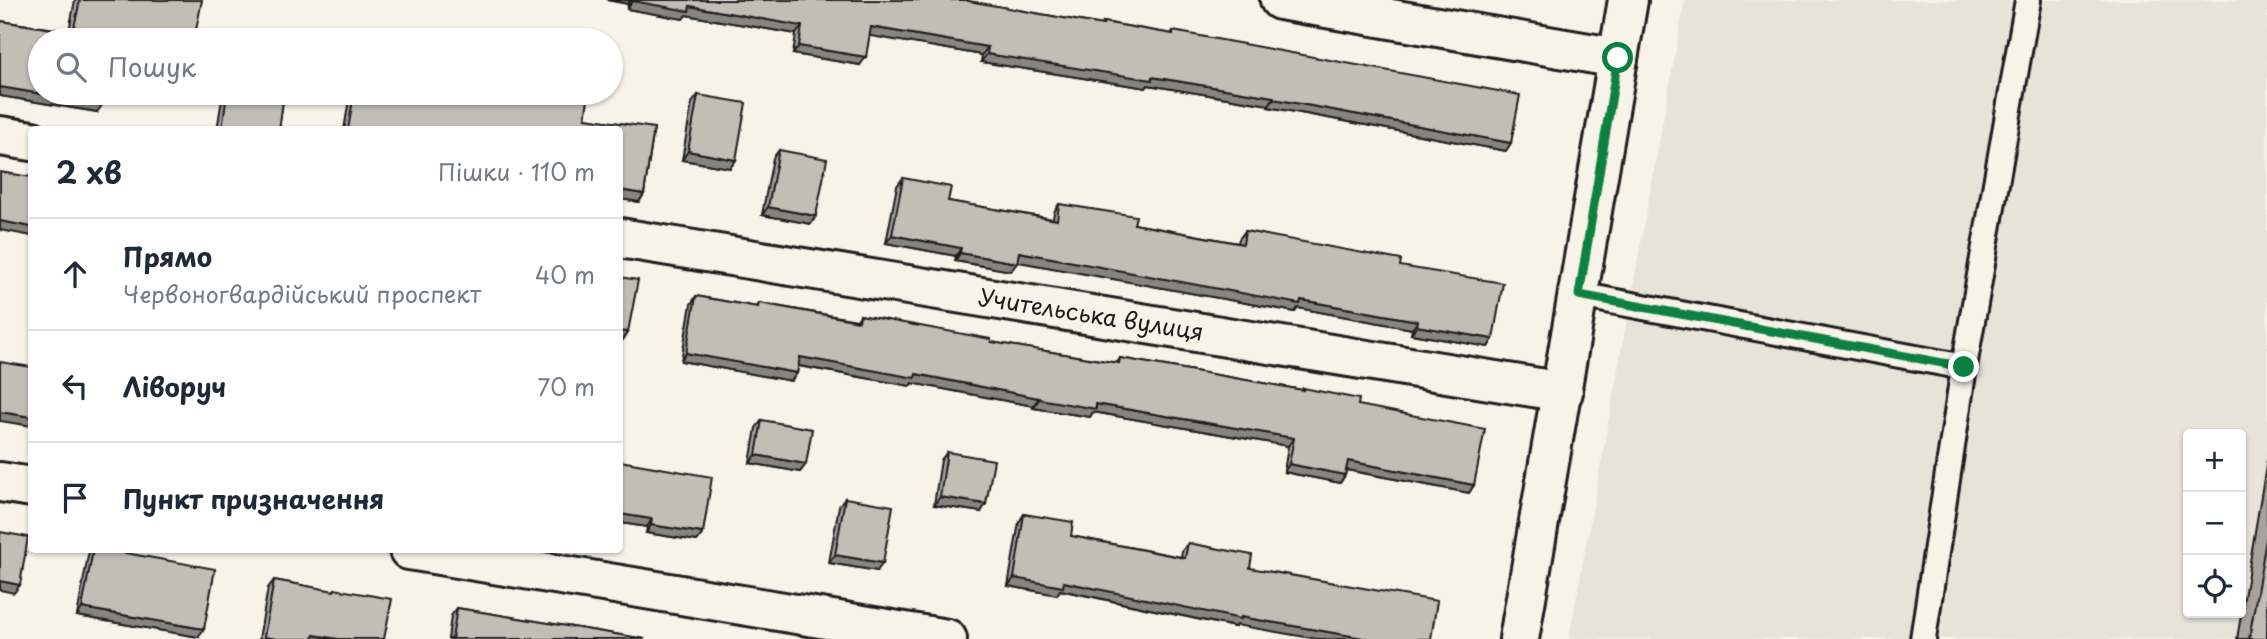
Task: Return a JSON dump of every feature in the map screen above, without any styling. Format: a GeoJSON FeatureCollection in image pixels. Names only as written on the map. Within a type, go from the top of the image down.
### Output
{"type":"FeatureCollection","features":[{"type":"Feature","properties":{"kind":"street"},"geometry":{"type":"LineString","coordinates":[[1280,0],[1618,58]]}},
{"type":"Feature","properties":{"kind":"street"},"geometry":{"type":"LineString","coordinates":[[1527,638],[1563,392],[1628,0]]}},
{"type":"Feature","properties":{"kind":"street"},"geometry":{"type":"LineString","coordinates":[[0,136],[28,140]]}},
{"type":"Feature","properties":{"kind":"street","name":"Учительська вулиця"},"geometry":{"type":"LineString","coordinates":[[623,237],[1563,392]]}},
{"type":"Feature","properties":{"kind":"street"},"geometry":{"type":"LineString","coordinates":[[0,482],[28,486]]}},
{"type":"Feature","properties":{"kind":"street"},"geometry":{"type":"LineString","coordinates":[[427,553],[947,639]]}},
{"type":"Feature","properties":{"kind":"lane"},"geometry":{"type":"LineString","coordinates":[[1923,639],[1964,367],[2028,0]]}},
{"type":"Feature","properties":{"kind":"lane"},"geometry":{"type":"LineString","coordinates":[[1579,295],[1964,367]]}},
{"type":"Feature","properties":{"kind":"shaded area"},"geometry":{"type":"Polygon","coordinates":[[[1685,0],[2267,0],[2267,639],[1569,639],[1685,0]]]}},
{"type":"Feature","properties":{"kind":"building"},"geometry":{"type":"Polygon","coordinates":[[[80,0],[202,0],[196,28],[74,28],[80,0]]]}},
{"type":"Feature","properties":{"kind":"building"},"geometry":{"type":"Polygon","coordinates":[[[632,0],[968,0],[1103,25],[1103,22],[1173,34],[1173,31],[1520,95],[1511,143],[1274,97],[987,54],[988,47],[871,27],[866,57],[799,46],[802,26],[690,6],[689,11],[632,0]]]}},
{"type":"Feature","properties":{"kind":"building"},"geometry":{"type":"Polygon","coordinates":[[[0,21],[46,28],[28,28],[28,92],[0,87],[0,21]]]}},
{"type":"Feature","properties":{"kind":"building"},"geometry":{"type":"Polygon","coordinates":[[[698,95],[746,103],[736,160],[688,151],[698,95]]]}},
{"type":"Feature","properties":{"kind":"building"},"geometry":{"type":"Polygon","coordinates":[[[225,105],[282,105],[280,126],[223,126],[225,105]]]}},
{"type":"Feature","properties":{"kind":"building"},"geometry":{"type":"Polygon","coordinates":[[[352,105],[587,105],[585,118],[654,128],[644,194],[623,190],[623,126],[349,126],[352,105]]]}},
{"type":"Feature","properties":{"kind":"building"},"geometry":{"type":"Polygon","coordinates":[[[779,150],[827,159],[816,216],[768,207],[779,150]]]}},
{"type":"Feature","properties":{"kind":"building"},"geometry":{"type":"Polygon","coordinates":[[[0,172],[28,176],[28,226],[0,221],[0,172]]]}},
{"type":"Feature","properties":{"kind":"building"},"geometry":{"type":"Polygon","coordinates":[[[903,178],[951,187],[948,201],[1057,220],[1059,204],[1136,216],[1134,224],[1243,244],[1245,231],[1401,260],[1400,266],[1503,283],[1493,339],[1417,326],[1418,321],[1301,300],[1300,304],[1019,252],[1017,263],[960,253],[961,248],[892,235],[903,178]]]}},
{"type":"Feature","properties":{"kind":"building"},"geometry":{"type":"Polygon","coordinates":[[[623,278],[638,280],[628,332],[623,331],[623,278]]]}},
{"type":"Feature","properties":{"kind":"building"},"geometry":{"type":"Polygon","coordinates":[[[696,296],[758,307],[759,303],[859,321],[860,315],[991,339],[991,342],[1119,363],[1120,358],[1303,388],[1359,399],[1358,405],[1485,429],[1474,485],[1348,461],[1345,475],[1289,464],[1294,438],[1096,404],[1096,409],[916,374],[915,378],[800,357],[797,373],[686,353],[696,296]]]}},
{"type":"Feature","properties":{"kind":"building"},"geometry":{"type":"Polygon","coordinates":[[[0,362],[28,366],[28,416],[0,412],[0,362]]]}},
{"type":"Feature","properties":{"kind":"building"},"geometry":{"type":"Polygon","coordinates":[[[762,420],[812,429],[806,464],[756,455],[762,420]]]}},
{"type":"Feature","properties":{"kind":"building"},"geometry":{"type":"Polygon","coordinates":[[[947,452],[994,460],[986,504],[940,497],[947,452]]]}},
{"type":"Feature","properties":{"kind":"building"},"geometry":{"type":"Polygon","coordinates":[[[623,462],[712,477],[703,533],[651,525],[652,519],[623,514],[623,462]]]}},
{"type":"Feature","properties":{"kind":"building"},"geometry":{"type":"Polygon","coordinates":[[[845,498],[893,506],[883,563],[835,555],[845,498]]]}},
{"type":"Feature","properties":{"kind":"building"},"geometry":{"type":"Polygon","coordinates":[[[1024,514],[1073,522],[1071,536],[1185,558],[1188,543],[1252,555],[1250,568],[1437,601],[1431,639],[1369,639],[1241,619],[1064,582],[1063,587],[1014,578],[1024,514]]]}},
{"type":"Feature","properties":{"kind":"building"},"geometry":{"type":"Polygon","coordinates":[[[0,532],[28,537],[20,585],[0,581],[0,532]]]}},
{"type":"Feature","properties":{"kind":"building"},"geometry":{"type":"Polygon","coordinates":[[[2267,534],[2267,639],[2249,639],[2267,534]]]}},
{"type":"Feature","properties":{"kind":"building"},"geometry":{"type":"Polygon","coordinates":[[[92,553],[126,553],[215,569],[204,629],[82,608],[92,553]]]}},
{"type":"Feature","properties":{"kind":"building"},"geometry":{"type":"Polygon","coordinates":[[[274,580],[392,599],[384,639],[338,639],[314,635],[313,639],[264,637],[274,580]]]}},
{"type":"Feature","properties":{"kind":"building"},"geometry":{"type":"Polygon","coordinates":[[[457,608],[645,639],[452,639],[457,608]]]}},
{"type":"Feature","properties":{"kind":"route"},"geometry":{"type":"LineString","coordinates":[[1618,58],[1579,295],[1964,367]]}}]}
